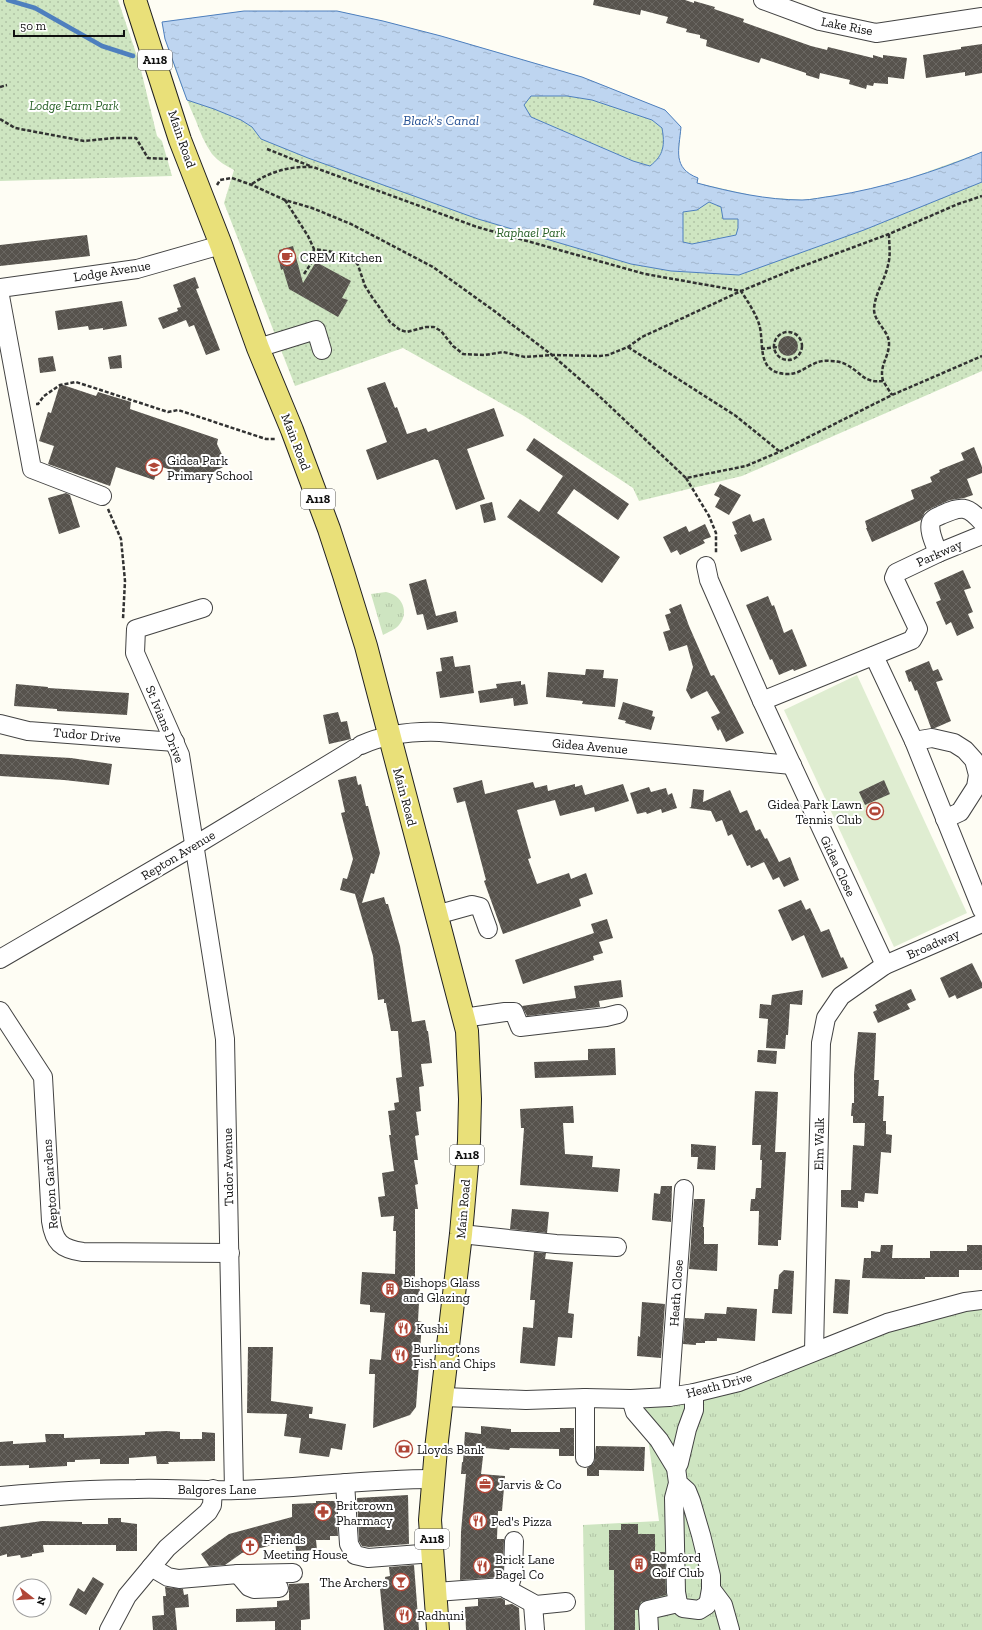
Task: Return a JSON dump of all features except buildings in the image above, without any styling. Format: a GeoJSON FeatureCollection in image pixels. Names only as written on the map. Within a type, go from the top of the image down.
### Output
{"type":"FeatureCollection","features":[{"type":"Feature","properties":{"kind":"main road","name":"Main Road"},"geometry":{"type":"LineString","coordinates":[[136,2],[180,140],[221,245],[258,348],[292,430],[329,529],[366,646],[467,1031],[470,1099],[461,1234],[430,1520],[434,1553],[438,1630]]}},
{"type":"Feature","properties":{"kind":"street","name":"Lake Rise"},"geometry":{"type":"LineString","coordinates":[[763,0],[820,21],[876,33],[982,17]]}},
{"type":"Feature","properties":{"kind":"street","name":"Lodge Avenue"},"geometry":{"type":"LineString","coordinates":[[0,288],[137,269],[221,245]]}},
{"type":"Feature","properties":{"kind":"street"},"geometry":{"type":"LineString","coordinates":[[0,296],[32,468],[102,496]]}},
{"type":"Feature","properties":{"kind":"street"},"geometry":{"type":"LineString","coordinates":[[258,348],[316,330],[322,350]]}},
{"type":"Feature","properties":{"kind":"street"},"geometry":{"type":"LineString","coordinates":[[938,553],[932,537],[931,523],[933,518],[958,508],[963,508],[969,510],[982,522]]}},
{"type":"Feature","properties":{"kind":"street","name":"Parkway"},"geometry":{"type":"LineString","coordinates":[[874,656],[912,640],[918,628],[894,578],[896,573],[938,553],[982,535]]}},
{"type":"Feature","properties":{"kind":"street","name":"Gidea Close"},"geometry":{"type":"LineString","coordinates":[[706,566],[709,580],[762,701],[885,966]]}},
{"type":"Feature","properties":{"kind":"street","name":"St Ivians Drive"},"geometry":{"type":"LineString","coordinates":[[194,846],[185,777],[180,755],[135,653],[136,629],[203,608]]}},
{"type":"Feature","properties":{"kind":"street"},"geometry":{"type":"LineString","coordinates":[[762,701],[874,656],[914,741],[982,910]]}},
{"type":"Feature","properties":{"kind":"street","name":"Tudor Drive"},"geometry":{"type":"LineString","coordinates":[[0,724],[28,731],[175,742]]}},
{"type":"Feature","properties":{"kind":"street","name":"Gidea Avenue"},"geometry":{"type":"LineString","coordinates":[[389,735],[417,731],[440,732],[792,765]]}},
{"type":"Feature","properties":{"kind":"street","name":"Repton Avenue"},"geometry":{"type":"LineString","coordinates":[[0,959],[194,846],[358,747],[389,735]]}},
{"type":"Feature","properties":{"kind":"street"},"geometry":{"type":"LineString","coordinates":[[914,741],[932,738],[954,743],[965,750],[974,760],[978,775],[976,787],[960,812],[945,819]]}},
{"type":"Feature","properties":{"kind":"street","name":"Tudor Avenue"},"geometry":{"type":"LineString","coordinates":[[194,846],[225,1038],[234,1490]]}},
{"type":"Feature","properties":{"kind":"street"},"geometry":{"type":"LineString","coordinates":[[436,915],[472,904],[480,907],[488,928]]}},
{"type":"Feature","properties":{"kind":"street","name":"Broadway"},"geometry":{"type":"LineString","coordinates":[[885,966],[982,923]]}},
{"type":"Feature","properties":{"kind":"street","name":"Elm Walk"},"geometry":{"type":"LineString","coordinates":[[814,1352],[822,1043],[826,1018],[841,996],[885,966]]}},
{"type":"Feature","properties":{"kind":"street","name":"Repton Gardens"},"geometry":{"type":"LineString","coordinates":[[0,1011],[44,1077],[51,1221],[53,1234],[61,1244],[69,1250],[83,1252],[230,1253]]}},
{"type":"Feature","properties":{"kind":"street"},"geometry":{"type":"LineString","coordinates":[[463,1018],[514,1012],[520,1027],[606,1017],[618,1014]]}},
{"type":"Feature","properties":{"kind":"street","name":"Heath Close"},"geometry":{"type":"LineString","coordinates":[[669,1397],[684,1189]]}},
{"type":"Feature","properties":{"kind":"street"},"geometry":{"type":"LineString","coordinates":[[461,1234],[556,1244],[617,1248]]}},
{"type":"Feature","properties":{"kind":"street","name":"Heath Drive"},"geometry":{"type":"LineString","coordinates":[[443,1397],[526,1400],[584,1398],[631,1400],[669,1397],[694,1393],[738,1382],[886,1323],[965,1302],[982,1300]]}},
{"type":"Feature","properties":{"kind":"street"},"geometry":{"type":"LineString","coordinates":[[631,1400],[635,1412],[659,1440],[677,1475],[687,1491],[691,1501],[711,1576],[712,1589],[707,1605],[699,1610],[683,1608],[678,1603],[676,1592],[674,1505],[677,1475],[679,1463],[687,1429],[694,1410],[694,1393]]}},
{"type":"Feature","properties":{"kind":"street"},"geometry":{"type":"LineString","coordinates":[[584,1398],[585,1458]]}},
{"type":"Feature","properties":{"kind":"street","name":"Balgores Lane"},"geometry":{"type":"LineString","coordinates":[[0,1496],[61,1491],[130,1489],[234,1490],[345,1484],[403,1479],[434,1479]]}},
{"type":"Feature","properties":{"kind":"street"},"geometry":{"type":"LineString","coordinates":[[345,1484],[348,1544],[355,1555],[368,1558],[434,1553]]}},
{"type":"Feature","properties":{"kind":"street"},"geometry":{"type":"LineString","coordinates":[[109,1630],[127,1596],[151,1566],[167,1548],[208,1512],[212,1505],[213,1489]]}},
{"type":"Feature","properties":{"kind":"street"},"geometry":{"type":"LineString","coordinates":[[508,1590],[513,1574],[514,1541]]}},
{"type":"Feature","properties":{"kind":"street"},"geometry":{"type":"LineString","coordinates":[[151,1566],[168,1577],[179,1579],[238,1574],[293,1573]]}},
{"type":"Feature","properties":{"kind":"street"},"geometry":{"type":"LineString","coordinates":[[238,1574],[249,1588],[279,1588]]}},
{"type":"Feature","properties":{"kind":"street"},"geometry":{"type":"LineString","coordinates":[[436,1592],[503,1587],[536,1606],[566,1602]]}},
{"type":"Feature","properties":{"kind":"street"},"geometry":{"type":"LineString","coordinates":[[712,1589],[724,1605],[730,1630]]}},
{"type":"Feature","properties":{"kind":"street"},"geometry":{"type":"LineString","coordinates":[[649,1630],[648,1610],[678,1603]]}},
{"type":"Feature","properties":{"kind":"street"},"geometry":{"type":"LineString","coordinates":[[533,1604],[535,1630]]}},
{"type":"Feature","properties":{"kind":"path"},"geometry":{"type":"LineString","coordinates":[[0,87],[7,85]]}},
{"type":"Feature","properties":{"kind":"path"},"geometry":{"type":"LineString","coordinates":[[0,120],[15,128],[84,142],[114,138],[136,138],[148,158],[174,159]]}},
{"type":"Feature","properties":{"kind":"path"},"geometry":{"type":"LineString","coordinates":[[267,150],[477,227],[645,274],[741,292],[756,317],[760,327],[763,358],[768,366],[776,372],[795,374],[818,361],[827,360],[847,365],[867,380],[883,381]]}},
{"type":"Feature","properties":{"kind":"path"},"geometry":{"type":"LineString","coordinates":[[252,184],[270,173],[293,168],[313,167]]}},
{"type":"Feature","properties":{"kind":"path"},"geometry":{"type":"LineString","coordinates":[[218,190],[217,185],[220,180],[232,178],[252,184],[285,200],[312,208],[351,224],[407,252],[433,267],[552,355],[598,395],[686,478],[709,516],[716,533],[716,558],[706,566]]}},
{"type":"Feature","properties":{"kind":"path"},"geometry":{"type":"LineString","coordinates":[[314,249],[334,252],[353,259],[358,265],[365,286],[372,297],[390,322],[400,330],[407,332],[426,327],[434,327],[441,331],[458,351],[468,354],[484,355],[503,352],[525,358],[552,355],[608,355],[628,347],[642,337],[792,270],[889,234],[958,204],[982,196]]}},
{"type":"Feature","properties":{"kind":"path"},"geometry":{"type":"LineString","coordinates":[[285,200],[308,236],[314,249],[312,262],[304,274]]}},
{"type":"Feature","properties":{"kind":"path"},"geometry":{"type":"LineString","coordinates":[[889,234],[889,263],[874,310],[875,318],[887,336],[889,343],[882,368],[883,381],[892,395]]}},
{"type":"Feature","properties":{"kind":"path"},"geometry":{"type":"LineString","coordinates":[[785,332],[794,332],[798,335],[802,342],[800,353],[792,359],[782,359],[778,356],[774,347],[777,337],[785,332]]}},
{"type":"Feature","properties":{"kind":"path"},"geometry":{"type":"LineString","coordinates":[[628,347],[736,416],[779,452]]}},
{"type":"Feature","properties":{"kind":"path"},"geometry":{"type":"LineString","coordinates":[[761,349],[778,347]]}},
{"type":"Feature","properties":{"kind":"path"},"geometry":{"type":"LineString","coordinates":[[686,478],[746,466],[779,452],[892,395],[982,356]]}},
{"type":"Feature","properties":{"kind":"path"},"geometry":{"type":"LineString","coordinates":[[20,404],[38,404],[44,396],[60,385],[76,382],[168,412],[178,410],[273,440]]}},
{"type":"Feature","properties":{"kind":"path"},"geometry":{"type":"LineString","coordinates":[[102,496],[121,539],[125,581],[123,622]]}},
{"type":"Feature","properties":{"kind":"green space","name":"Lodge Farm Park"},"geometry":{"type":"Polygon","coordinates":[[[0,0],[118,0],[139,62],[157,136],[162,141],[172,176],[0,181],[0,0]]]}},
{"type":"Feature","properties":{"kind":"green space","name":"Raphael Park"},"geometry":{"type":"Polygon","coordinates":[[[244,11],[337,11],[441,36],[582,77],[665,110],[681,127],[678,160],[686,171],[698,178],[697,183],[760,197],[803,200],[851,193],[899,182],[982,152],[982,371],[742,476],[639,501],[633,488],[524,416],[403,348],[295,386],[224,203],[234,170],[214,157],[203,138],[176,72],[162,22],[244,11]]]}},
{"type":"Feature","properties":{"kind":"green space"},"geometry":{"type":"Polygon","coordinates":[[[386,592],[392,594],[400,600],[403,605],[404,615],[397,627],[383,635],[371,594],[386,592]]]}},
{"type":"Feature","properties":{"kind":"green space","name":"Gidea Park Lawn Tennis Club"},"geometry":{"type":"Polygon","coordinates":[[[857,675],[967,913],[894,947],[784,710],[857,675]]]}},
{"type":"Feature","properties":{"kind":"green space","name":"Romford Golf Club"},"geometry":{"type":"Polygon","coordinates":[[[982,1300],[982,1630],[585,1630],[583,1525],[659,1521],[643,1399],[739,1382],[982,1300]]]}},
{"type":"Feature","properties":{"kind":"water","name":"Black's Canal"},"geometry":{"type":"Polygon","coordinates":[[[244,11],[337,11],[441,36],[582,77],[665,110],[681,127],[679,157],[684,169],[698,178],[697,183],[736,192],[789,200],[806,200],[852,193],[890,184],[946,166],[982,152],[982,182],[864,230],[739,275],[671,271],[631,264],[478,219],[308,158],[261,139],[252,127],[241,120],[187,100],[165,39],[162,22],[244,11]],[[531,96],[524,105],[531,117],[633,161],[650,166],[661,154],[663,145],[662,128],[652,120],[592,100],[567,96],[531,96]],[[709,202],[697,210],[683,212],[683,242],[692,244],[736,235],[738,219],[723,219],[721,207],[709,202]]]}},
{"type":"Feature","properties":{"kind":"waterway"},"geometry":{"type":"LineString","coordinates":[[8,0],[35,8],[102,46],[133,56]]}},
{"type":"Feature","properties":{"kind":"place","name":"CREM Kitchen"},"geometry":{"type":"Point","coordinates":[287,257]}},
{"type":"Feature","properties":{"kind":"place","name":"Gidea Park Primary School"},"geometry":{"type":"Point","coordinates":[154,467]}},
{"type":"Feature","properties":{"kind":"place","name":"Gidea Park Lawn Tennis Club"},"geometry":{"type":"Point","coordinates":[875,811]}},
{"type":"Feature","properties":{"kind":"place","name":"Bishops Glass and Glazing"},"geometry":{"type":"Point","coordinates":[390,1289]}},
{"type":"Feature","properties":{"kind":"place","name":"Kushi"},"geometry":{"type":"Point","coordinates":[403,1328]}},
{"type":"Feature","properties":{"kind":"place","name":"Burlingtons Fish and Chips"},"geometry":{"type":"Point","coordinates":[400,1355]}},
{"type":"Feature","properties":{"kind":"place","name":"Lloyds Bank"},"geometry":{"type":"Point","coordinates":[404,1449]}},
{"type":"Feature","properties":{"kind":"place","name":"Jarvis & Co"},"geometry":{"type":"Point","coordinates":[485,1484]}},
{"type":"Feature","properties":{"kind":"place","name":"Britcrown Pharmacy"},"geometry":{"type":"Point","coordinates":[323,1512]}},
{"type":"Feature","properties":{"kind":"place","name":"Ped's Pizza"},"geometry":{"type":"Point","coordinates":[478,1521]}},
{"type":"Feature","properties":{"kind":"place","name":"Friends Meeting House"},"geometry":{"type":"Point","coordinates":[250,1546]}},
{"type":"Feature","properties":{"kind":"place","name":"Romford Golf Club"},"geometry":{"type":"Point","coordinates":[639,1564]}},
{"type":"Feature","properties":{"kind":"place","name":"Brick Lane Bagel Co"},"geometry":{"type":"Point","coordinates":[482,1566]}},
{"type":"Feature","properties":{"kind":"place","name":"The Archers"},"geometry":{"type":"Point","coordinates":[401,1582]}},
{"type":"Feature","properties":{"kind":"place","name":"Radhuni"},"geometry":{"type":"Point","coordinates":[404,1615]}}]}
